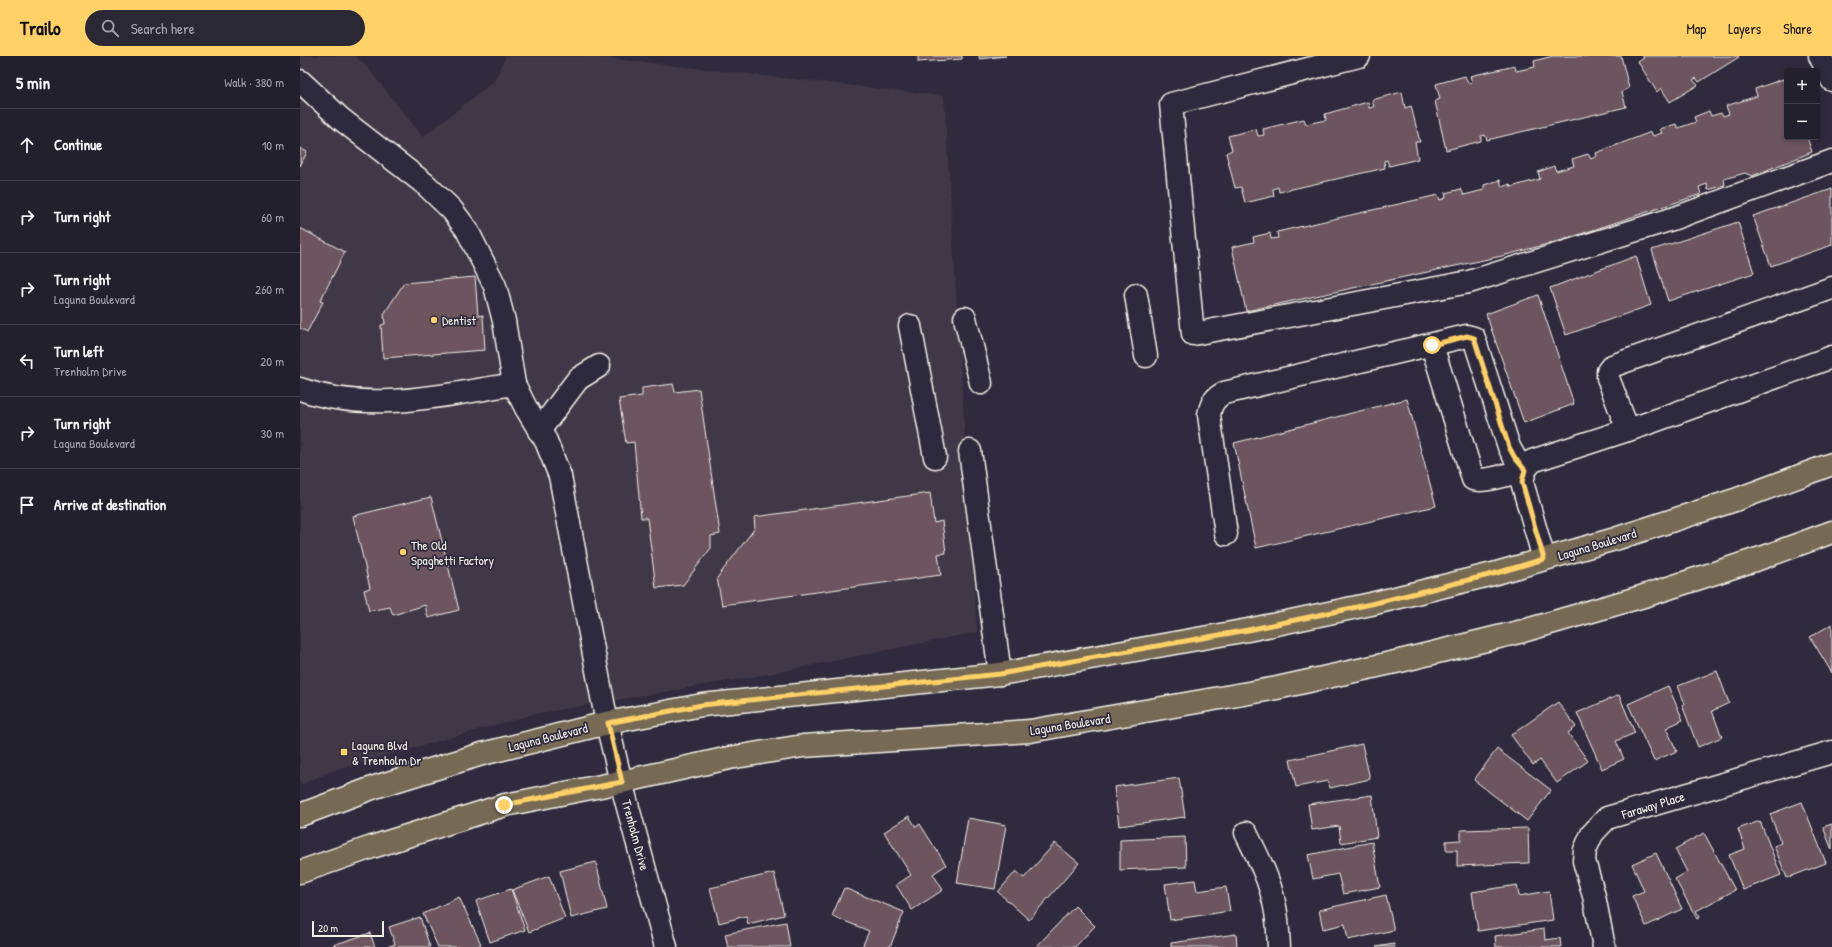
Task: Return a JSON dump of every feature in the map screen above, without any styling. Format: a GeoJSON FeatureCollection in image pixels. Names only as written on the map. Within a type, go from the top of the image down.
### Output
{"type":"FeatureCollection","features":[{"type":"Feature","properties":{"kind":"main road","name":"Laguna Boulevard"},"geometry":{"type":"LineString","coordinates":[[300,815],[375,787],[482,754],[608,723],[702,705],[1000,674],[1255,629],[1371,604],[1493,574],[1615,539],[1735,500],[1832,464]]}},
{"type":"Feature","properties":{"kind":"main road","name":"Laguna Boulevard"},"geometry":{"type":"LineString","coordinates":[[300,872],[372,846],[504,805],[622,782],[729,758],[803,746],[1030,731],[1277,688],[1400,661],[1523,631],[1644,596],[1764,557],[1832,532]]}},
{"type":"Feature","properties":{"kind":"street"},"geometry":{"type":"LineString","coordinates":[[1359,56],[1171,104],[1193,334],[1469,282],[1672,219],[1832,161]]}},
{"type":"Feature","properties":{"kind":"street"},"geometry":{"type":"LineString","coordinates":[[1820,56],[1832,80]]}},
{"type":"Feature","properties":{"kind":"street","name":"Trenholm Drive"},"geometry":{"type":"LineString","coordinates":[[300,81],[341,120],[425,184],[452,210],[467,230],[495,286],[504,321],[514,384],[552,454],[560,476],[608,723],[622,782],[666,947]]}},
{"type":"Feature","properties":{"kind":"street"},"geometry":{"type":"LineString","coordinates":[[1628,430],[1608,378],[1608,371],[1612,366],[1832,288]]}},
{"type":"Feature","properties":{"kind":"street"},"geometry":{"type":"LineString","coordinates":[[1136,295],[1146,356]]}},
{"type":"Feature","properties":{"kind":"street"},"geometry":{"type":"LineString","coordinates":[[966,318],[981,383]]}},
{"type":"Feature","properties":{"kind":"street"},"geometry":{"type":"LineString","coordinates":[[910,326],[935,457]]}},
{"type":"Feature","properties":{"kind":"street"},"geometry":{"type":"LineString","coordinates":[[1226,534],[1209,415],[1213,401],[1217,397],[1224,393],[1467,336],[1474,338],[1509,447],[1515,458],[1525,470]]}},
{"type":"Feature","properties":{"kind":"street"},"geometry":{"type":"LineString","coordinates":[[1432,345],[1473,479],[1478,481],[1525,470]]}},
{"type":"Feature","properties":{"kind":"street"},"geometry":{"type":"LineString","coordinates":[[1544,559],[1522,482],[1525,470],[1532,461],[1628,430],[1832,357]]}},
{"type":"Feature","properties":{"kind":"street"},"geometry":{"type":"LineString","coordinates":[[540,431],[578,379],[599,366]]}},
{"type":"Feature","properties":{"kind":"street"},"geometry":{"type":"LineString","coordinates":[[300,389],[320,396],[340,400],[380,403],[514,384]]}},
{"type":"Feature","properties":{"kind":"street"},"geometry":{"type":"LineString","coordinates":[[970,451],[1000,674]]}},
{"type":"Feature","properties":{"kind":"street","name":"Faraway Place"},"geometry":{"type":"LineString","coordinates":[[1604,947],[1594,896],[1584,861],[1585,850],[1592,834],[1608,818],[1832,752]]}},
{"type":"Feature","properties":{"kind":"street"},"geometry":{"type":"LineString","coordinates":[[1246,832],[1269,882],[1276,908],[1279,947]]}},
{"type":"Feature","properties":{"kind":"shaded area"},"geometry":{"type":"Polygon","coordinates":[[[300,56],[355,56],[367,67],[423,137],[494,81],[506,56],[588,56],[944,96],[977,632],[769,674],[535,714],[332,771],[300,785],[300,56]]]}},
{"type":"Feature","properties":{"kind":"building"},"geometry":{"type":"Polygon","coordinates":[[[918,56],[962,56],[962,59],[918,62],[918,56]]]}},
{"type":"Feature","properties":{"kind":"building"},"geometry":{"type":"Polygon","coordinates":[[[979,56],[1006,56],[979,59],[979,56]]]}},
{"type":"Feature","properties":{"kind":"building"},"geometry":{"type":"Polygon","coordinates":[[[1553,56],[1621,56],[1629,88],[1622,92],[1626,107],[1487,140],[1485,135],[1481,136],[1481,141],[1446,150],[1435,101],[1440,99],[1436,84],[1465,76],[1468,83],[1472,82],[1470,76],[1515,66],[1516,71],[1535,67],[1534,61],[1553,56]]]}},
{"type":"Feature","properties":{"kind":"building"},"geometry":{"type":"Polygon","coordinates":[[[1642,56],[1739,57],[1699,82],[1696,78],[1693,80],[1698,85],[1670,102],[1661,88],[1657,92],[1638,62],[1644,58],[1642,56]]]}},
{"type":"Feature","properties":{"kind":"building"},"geometry":{"type":"Polygon","coordinates":[[[1783,79],[1784,140],[1808,140],[1812,152],[1752,176],[1745,173],[1724,179],[1725,185],[1708,190],[1707,184],[1699,187],[1701,194],[1563,240],[1502,256],[1246,311],[1232,247],[1254,242],[1253,237],[1270,233],[1271,239],[1278,238],[1277,232],[1438,195],[1440,200],[1446,198],[1445,193],[1461,189],[1464,195],[1484,190],[1484,185],[1500,180],[1502,187],[1510,184],[1511,187],[1540,179],[1538,172],[1554,166],[1556,171],[1574,166],[1572,159],[1588,154],[1591,159],[1597,156],[1596,153],[1651,132],[1653,136],[1662,133],[1660,129],[1676,124],[1678,128],[1696,122],[1694,117],[1709,111],[1711,116],[1721,113],[1723,116],[1729,114],[1726,106],[1757,96],[1755,89],[1783,79]]]}},
{"type":"Feature","properties":{"kind":"building"},"geometry":{"type":"Polygon","coordinates":[[[1402,92],[1405,108],[1411,106],[1420,142],[1415,142],[1418,159],[1389,166],[1387,160],[1384,161],[1385,168],[1279,192],[1278,187],[1273,189],[1274,196],[1245,203],[1241,187],[1235,188],[1226,153],[1232,150],[1228,136],[1256,129],[1258,136],[1264,135],[1263,129],[1304,119],[1306,124],[1326,120],[1325,114],[1368,102],[1369,108],[1374,107],[1372,100],[1402,92]]]}},
{"type":"Feature","properties":{"kind":"building"},"geometry":{"type":"Polygon","coordinates":[[[300,148],[307,152],[300,166],[300,148]]]}},
{"type":"Feature","properties":{"kind":"building"},"geometry":{"type":"Polygon","coordinates":[[[1832,189],[1832,245],[1771,266],[1753,216],[1832,189]]]}},
{"type":"Feature","properties":{"kind":"building"},"geometry":{"type":"Polygon","coordinates":[[[1738,222],[1754,273],[1668,301],[1652,250],[1738,222]]]}},
{"type":"Feature","properties":{"kind":"building"},"geometry":{"type":"Polygon","coordinates":[[[300,228],[345,252],[320,301],[323,302],[307,332],[300,328],[300,228]]]}},
{"type":"Feature","properties":{"kind":"building"},"geometry":{"type":"Polygon","coordinates":[[[1636,256],[1651,305],[1566,335],[1550,288],[1636,256]]]}},
{"type":"Feature","properties":{"kind":"building","name":"Dentist"},"geometry":{"type":"Polygon","coordinates":[[[475,277],[478,316],[483,315],[485,350],[383,358],[381,325],[385,324],[384,314],[404,283],[475,277]]]}},
{"type":"Feature","properties":{"kind":"building"},"geometry":{"type":"Polygon","coordinates":[[[1538,295],[1574,404],[1524,423],[1486,314],[1538,295]]]}},
{"type":"Feature","properties":{"kind":"building"},"geometry":{"type":"Polygon","coordinates":[[[673,384],[675,392],[699,389],[720,534],[711,536],[711,548],[683,585],[656,588],[647,518],[641,518],[634,442],[626,443],[619,399],[642,396],[642,388],[673,384]]]}},
{"type":"Feature","properties":{"kind":"building"},"geometry":{"type":"Polygon","coordinates":[[[1407,399],[1436,506],[1256,548],[1234,443],[1407,399]]]}},
{"type":"Feature","properties":{"kind":"building"},"geometry":{"type":"Polygon","coordinates":[[[930,493],[934,523],[942,521],[946,553],[938,554],[941,575],[722,605],[717,578],[755,528],[754,517],[930,493]]]}},
{"type":"Feature","properties":{"kind":"building","name":"The Old Spaghetti Factory"},"geometry":{"type":"Polygon","coordinates":[[[431,497],[459,610],[428,618],[425,605],[393,615],[390,607],[369,611],[364,590],[370,588],[353,516],[431,497]]]}},
{"type":"Feature","properties":{"kind":"building"},"geometry":{"type":"Polygon","coordinates":[[[1832,624],[1832,673],[1810,637],[1832,624]]]}},
{"type":"Feature","properties":{"kind":"building"},"geometry":{"type":"Polygon","coordinates":[[[1717,671],[1729,703],[1712,711],[1722,737],[1698,747],[1682,705],[1685,704],[1678,686],[1717,671]]]}},
{"type":"Feature","properties":{"kind":"building"},"geometry":{"type":"Polygon","coordinates":[[[1668,686],[1683,720],[1666,728],[1677,751],[1654,761],[1628,704],[1668,686]]]}},
{"type":"Feature","properties":{"kind":"building"},"geometry":{"type":"Polygon","coordinates":[[[1619,695],[1635,733],[1616,741],[1624,759],[1602,769],[1577,713],[1619,695]]]}},
{"type":"Feature","properties":{"kind":"building"},"geometry":{"type":"Polygon","coordinates":[[[1558,702],[1576,727],[1568,733],[1588,761],[1557,783],[1540,760],[1533,765],[1511,735],[1558,702]]]}},
{"type":"Feature","properties":{"kind":"building"},"geometry":{"type":"Polygon","coordinates":[[[1362,744],[1370,779],[1330,788],[1328,781],[1296,787],[1290,760],[1362,744]]]}},
{"type":"Feature","properties":{"kind":"building"},"geometry":{"type":"Polygon","coordinates":[[[1497,749],[1551,790],[1527,821],[1474,780],[1497,749]]]}},
{"type":"Feature","properties":{"kind":"building"},"geometry":{"type":"Polygon","coordinates":[[[1179,778],[1185,817],[1119,826],[1114,787],[1179,778]]]}},
{"type":"Feature","properties":{"kind":"building"},"geometry":{"type":"Polygon","coordinates":[[[1372,795],[1377,837],[1341,843],[1339,826],[1312,830],[1308,804],[1372,795]]]}},
{"type":"Feature","properties":{"kind":"building"},"geometry":{"type":"Polygon","coordinates":[[[1802,802],[1826,863],[1787,878],[1774,846],[1781,843],[1770,814],[1802,802]]]}},
{"type":"Feature","properties":{"kind":"building"},"geometry":{"type":"Polygon","coordinates":[[[909,816],[916,827],[920,824],[946,865],[933,874],[943,890],[912,910],[896,885],[911,875],[884,832],[909,816]]]}},
{"type":"Feature","properties":{"kind":"building"},"geometry":{"type":"Polygon","coordinates":[[[968,818],[1006,825],[995,889],[957,883],[968,818]]]}},
{"type":"Feature","properties":{"kind":"building"},"geometry":{"type":"Polygon","coordinates":[[[1760,821],[1781,875],[1743,890],[1729,855],[1745,849],[1738,829],[1760,821]]]}},
{"type":"Feature","properties":{"kind":"building"},"geometry":{"type":"Polygon","coordinates":[[[1832,824],[1832,850],[1823,827],[1832,824]]]}},
{"type":"Feature","properties":{"kind":"building"},"geometry":{"type":"Polygon","coordinates":[[[1528,828],[1529,863],[1457,866],[1457,850],[1446,850],[1446,841],[1461,840],[1461,830],[1528,828]]]}},
{"type":"Feature","properties":{"kind":"building"},"geometry":{"type":"Polygon","coordinates":[[[1704,833],[1735,890],[1696,911],[1700,917],[1697,919],[1675,879],[1687,872],[1675,849],[1704,833]]]}},
{"type":"Feature","properties":{"kind":"building"},"geometry":{"type":"Polygon","coordinates":[[[1185,837],[1186,867],[1120,870],[1120,840],[1185,837]]]}},
{"type":"Feature","properties":{"kind":"building"},"geometry":{"type":"Polygon","coordinates":[[[1372,842],[1380,887],[1343,894],[1338,874],[1313,879],[1308,855],[1372,842]]]}},
{"type":"Feature","properties":{"kind":"building"},"geometry":{"type":"Polygon","coordinates":[[[1055,843],[1079,863],[1029,920],[998,892],[1016,871],[1024,878],[1055,843]]]}},
{"type":"Feature","properties":{"kind":"building"},"geometry":{"type":"Polygon","coordinates":[[[1656,853],[1682,909],[1646,926],[1632,896],[1644,891],[1632,864],[1656,853]]]}},
{"type":"Feature","properties":{"kind":"building"},"geometry":{"type":"Polygon","coordinates":[[[596,862],[607,909],[571,918],[560,871],[596,862]]]}},
{"type":"Feature","properties":{"kind":"building"},"geometry":{"type":"Polygon","coordinates":[[[774,873],[784,915],[748,924],[746,916],[719,923],[710,888],[774,873]]]}},
{"type":"Feature","properties":{"kind":"building"},"geometry":{"type":"Polygon","coordinates":[[[549,876],[565,918],[529,932],[512,890],[549,876]]]}},
{"type":"Feature","properties":{"kind":"building"},"geometry":{"type":"Polygon","coordinates":[[[1195,880],[1197,891],[1226,887],[1230,911],[1170,920],[1165,884],[1195,880]]]}},
{"type":"Feature","properties":{"kind":"building"},"geometry":{"type":"Polygon","coordinates":[[[1517,885],[1519,896],[1549,891],[1553,920],[1478,931],[1472,892],[1517,885]]]}},
{"type":"Feature","properties":{"kind":"building"},"geometry":{"type":"Polygon","coordinates":[[[844,888],[904,912],[890,947],[862,947],[869,931],[832,916],[844,888]]]}},
{"type":"Feature","properties":{"kind":"building"},"geometry":{"type":"Polygon","coordinates":[[[511,889],[525,930],[490,942],[476,901],[511,889]]]}},
{"type":"Feature","properties":{"kind":"building"},"geometry":{"type":"Polygon","coordinates":[[[1386,895],[1394,930],[1348,940],[1345,924],[1323,929],[1319,910],[1386,895]]]}},
{"type":"Feature","properties":{"kind":"building"},"geometry":{"type":"Polygon","coordinates":[[[459,897],[481,944],[476,947],[438,947],[423,914],[459,897]]]}},
{"type":"Feature","properties":{"kind":"building"},"geometry":{"type":"Polygon","coordinates":[[[1075,906],[1095,926],[1075,947],[1036,947],[1075,906]]]}},
{"type":"Feature","properties":{"kind":"building"},"geometry":{"type":"Polygon","coordinates":[[[420,917],[430,947],[387,947],[395,944],[389,927],[420,917]]]}},
{"type":"Feature","properties":{"kind":"building"},"geometry":{"type":"Polygon","coordinates":[[[786,922],[790,947],[728,947],[725,934],[786,922]]]}},
{"type":"Feature","properties":{"kind":"building"},"geometry":{"type":"Polygon","coordinates":[[[1544,929],[1545,940],[1560,938],[1561,947],[1496,947],[1495,936],[1544,929]]]}},
{"type":"Feature","properties":{"kind":"building"},"geometry":{"type":"Polygon","coordinates":[[[370,933],[375,947],[333,947],[333,945],[370,933]]]}},
{"type":"Feature","properties":{"kind":"building"},"geometry":{"type":"Polygon","coordinates":[[[1236,934],[1237,947],[1171,947],[1171,943],[1236,934]]]}},
{"type":"Feature","properties":{"kind":"building"},"geometry":{"type":"Polygon","coordinates":[[[1394,944],[1395,947],[1376,947],[1394,944]]]}},
{"type":"Feature","properties":{"kind":"place","name":"Dentist"},"geometry":{"type":"Point","coordinates":[434,320]}},
{"type":"Feature","properties":{"kind":"place","name":"The Old Spaghetti Factory"},"geometry":{"type":"Point","coordinates":[403,552]}},
{"type":"Feature","properties":{"kind":"place","name":"Laguna Blvd & Trenholm Dr"},"geometry":{"type":"Point","coordinates":[344,752]}},
{"type":"Feature","properties":{"kind":"route"},"geometry":{"type":"LineString","coordinates":[[504,805],[622,782],[608,723],[702,705],[976,675],[1000,674],[1248,630],[1371,604],[1493,574],[1544,559],[1522,482],[1525,470],[1515,458],[1509,447],[1474,338],[1467,336],[1432,345]]}}]}
